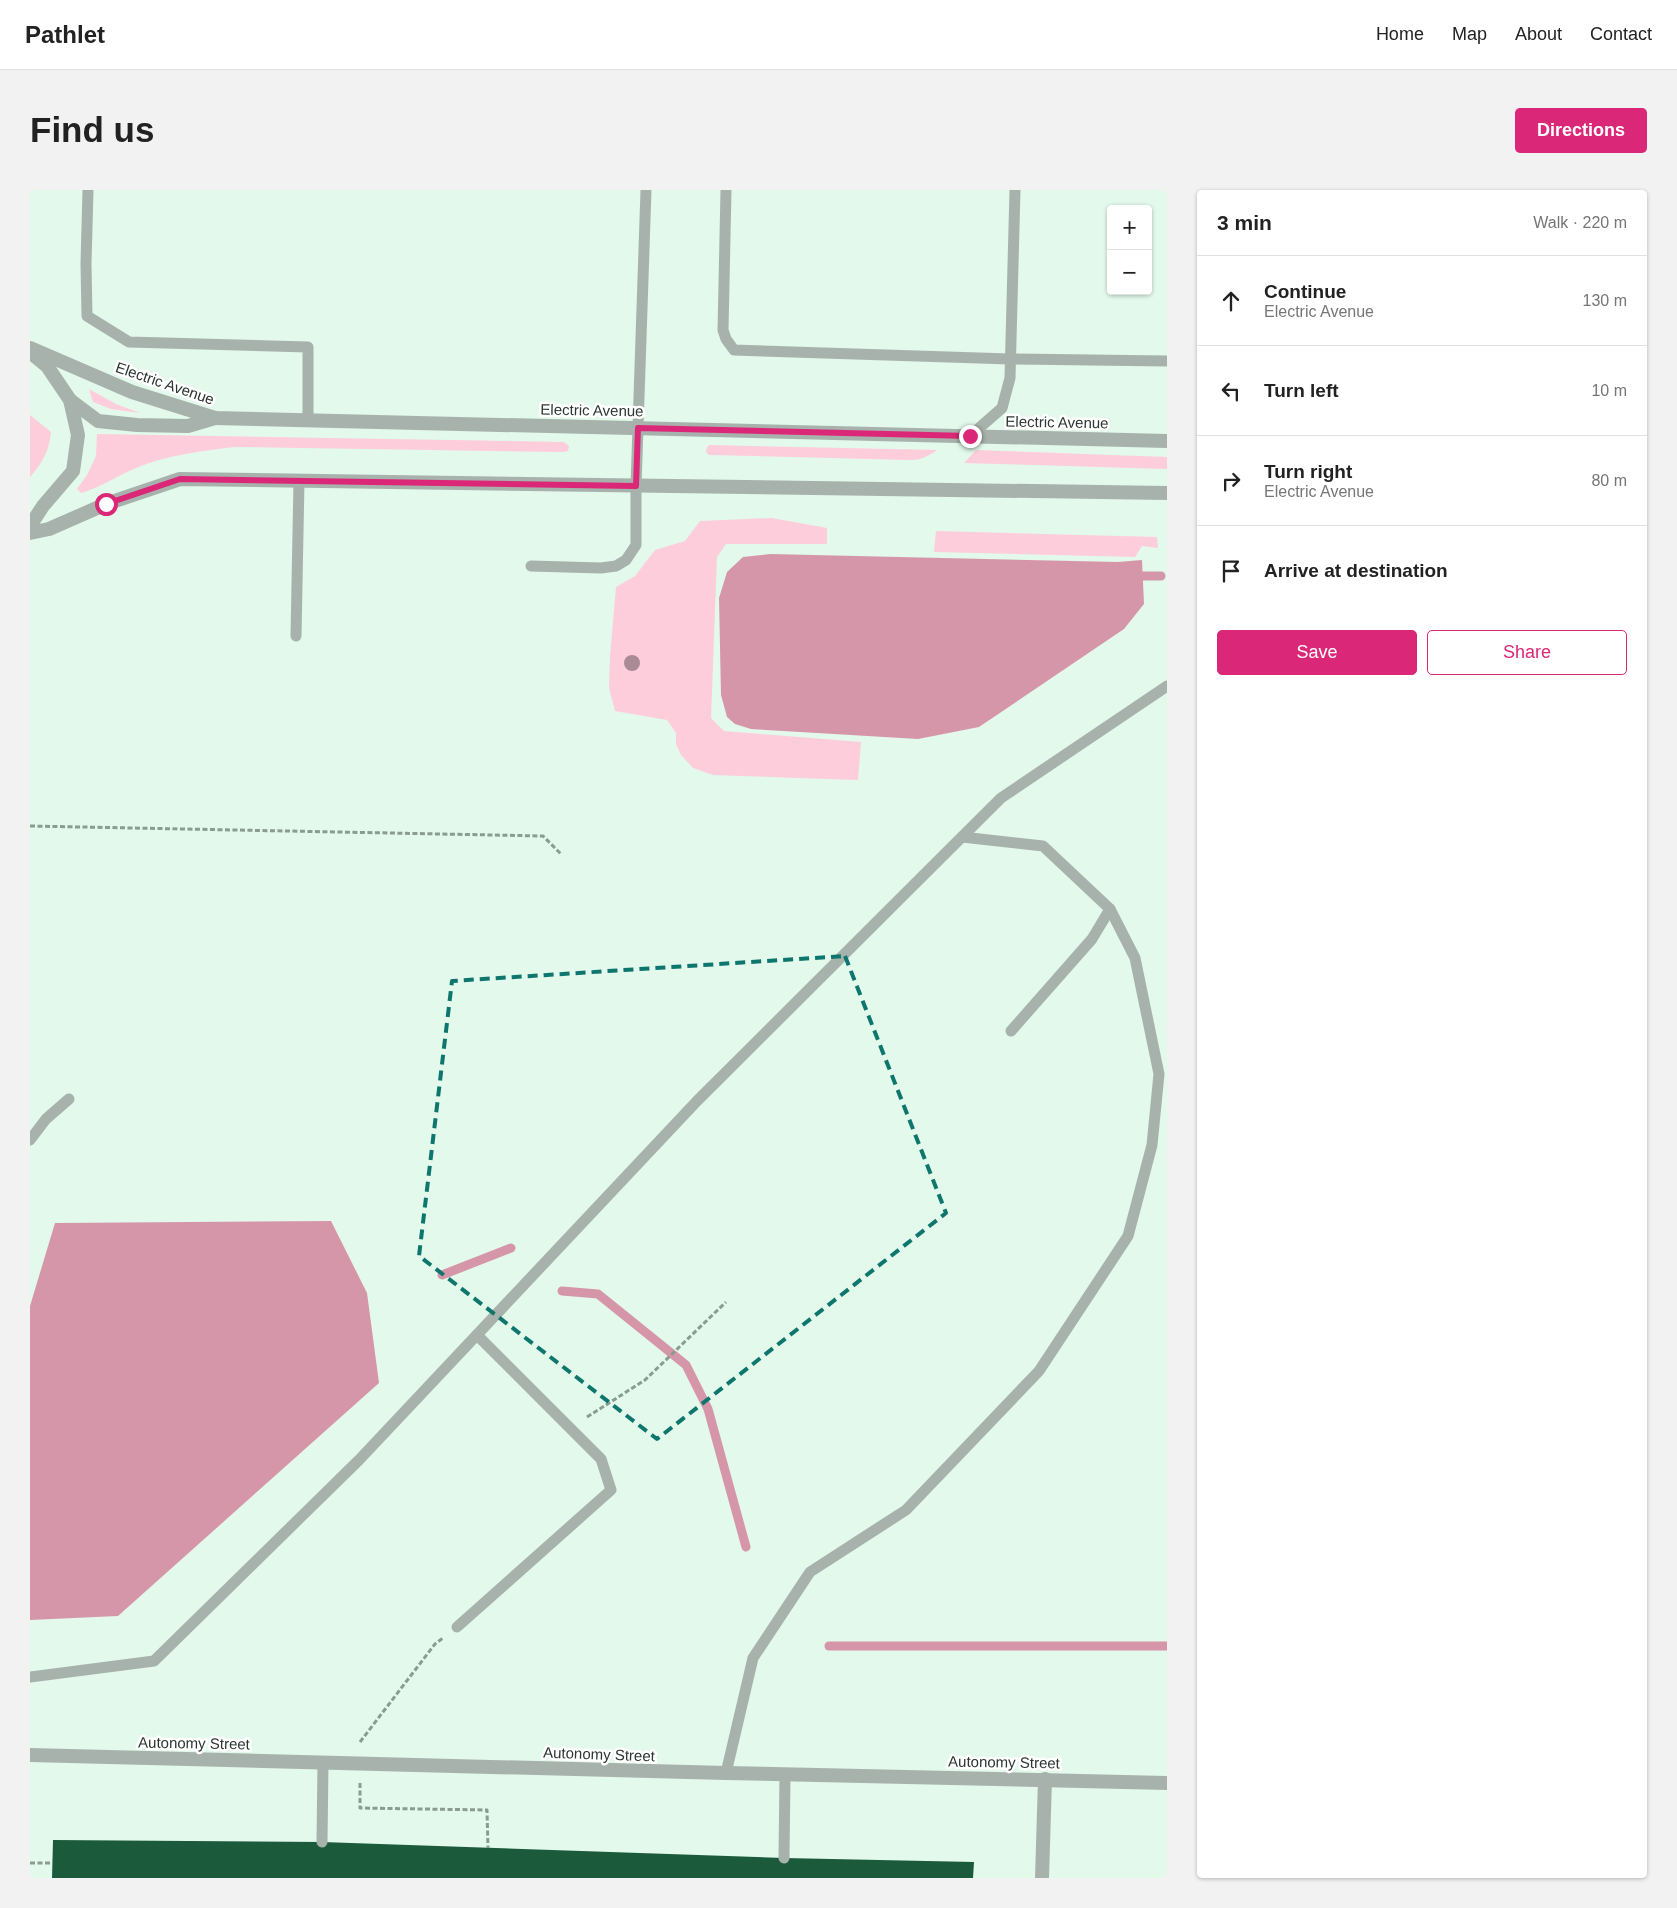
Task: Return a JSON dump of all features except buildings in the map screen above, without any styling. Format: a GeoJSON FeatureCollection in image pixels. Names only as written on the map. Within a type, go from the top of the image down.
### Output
{"type":"FeatureCollection","features":[{"type":"Feature","properties":{"kind":"street","name":"Electric Avenue"},"geometry":{"type":"LineString","coordinates":[[30,348],[132,392],[215,418],[1167,441]]}},
{"type":"Feature","properties":{"kind":"street"},"geometry":{"type":"LineString","coordinates":[[30,352],[47,366],[70,400],[98,421],[137,425],[188,426],[215,418]]}},
{"type":"Feature","properties":{"kind":"street"},"geometry":{"type":"LineString","coordinates":[[30,526],[43,506],[74,471],[78,435],[70,400]]}},
{"type":"Feature","properties":{"kind":"street"},"geometry":{"type":"LineString","coordinates":[[30,533],[49,529],[106,504],[180,479],[1167,493]]}},
{"type":"Feature","properties":{"kind":"street","name":"Autonomy Street"},"geometry":{"type":"LineString","coordinates":[[30,1755],[726,1774],[1167,1782]]}},
{"type":"Feature","properties":{"kind":"street"},"geometry":{"type":"LineString","coordinates":[[1042,1878],[1045,1779]]}},
{"type":"Feature","properties":{"kind":"lane"},"geometry":{"type":"LineString","coordinates":[[88,190],[86,264],[88,316],[129,342],[308,347],[308,420]]}},
{"type":"Feature","properties":{"kind":"lane"},"geometry":{"type":"LineString","coordinates":[[531,566],[601,568],[616,566],[626,560],[636,545],[636,486],[646,190]]}},
{"type":"Feature","properties":{"kind":"lane"},"geometry":{"type":"LineString","coordinates":[[726,190],[723,330],[726,339],[734,350],[1010,359],[1167,361]]}},
{"type":"Feature","properties":{"kind":"lane"},"geometry":{"type":"LineString","coordinates":[[970,436],[1002,408],[1010,378],[1015,190]]}},
{"type":"Feature","properties":{"kind":"lane"},"geometry":{"type":"LineString","coordinates":[[296,636],[299,481]]}},
{"type":"Feature","properties":{"kind":"lane"},"geometry":{"type":"LineString","coordinates":[[30,1677],[154,1661],[359,1460],[697,1101],[1001,798],[1167,686]]}},
{"type":"Feature","properties":{"kind":"lane"},"geometry":{"type":"LineString","coordinates":[[726,1774],[753,1658],[810,1572],[906,1510],[1039,1371],[1128,1236],[1152,1145],[1159,1074],[1135,958],[1110,909],[1043,846],[962,837]]}},
{"type":"Feature","properties":{"kind":"lane"},"geometry":{"type":"LineString","coordinates":[[1011,1031],[1092,939],[1110,909]]}},
{"type":"Feature","properties":{"kind":"lane"},"geometry":{"type":"LineString","coordinates":[[30,1140],[46,1119],[69,1099]]}},
{"type":"Feature","properties":{"kind":"lane"},"geometry":{"type":"LineString","coordinates":[[457,1627],[611,1490],[601,1459],[477,1335]]}},
{"type":"Feature","properties":{"kind":"lane"},"geometry":{"type":"LineString","coordinates":[[322,1842],[323,1763]]}},
{"type":"Feature","properties":{"kind":"lane"},"geometry":{"type":"LineString","coordinates":[[784,1858],[785,1775]]}},
{"type":"Feature","properties":{"kind":"path"},"geometry":{"type":"LineString","coordinates":[[30,826],[543,836],[562,855]]}},
{"type":"Feature","properties":{"kind":"path"},"geometry":{"type":"LineString","coordinates":[[570,1428],[645,1380],[726,1302]]}},
{"type":"Feature","properties":{"kind":"path"},"geometry":{"type":"LineString","coordinates":[[30,1863],[52,1863]]}},
{"type":"Feature","properties":{"kind":"highlighted area"},"geometry":{"type":"Polygon","coordinates":[[[845,956],[946,1213],[657,1439],[419,1256],[452,981],[845,956]]]}},
{"type":"Feature","properties":{"kind":"shaded area"},"geometry":{"type":"Polygon","coordinates":[[[89,389],[116,404],[140,413],[111,409],[93,402],[89,389]]]}},
{"type":"Feature","properties":{"kind":"shaded area"},"geometry":{"type":"Polygon","coordinates":[[[30,415],[51,432],[45,456],[30,477],[30,415]]]}},
{"type":"Feature","properties":{"kind":"shaded area"},"geometry":{"type":"Polygon","coordinates":[[[97,434],[564,442],[569,446],[568,451],[563,452],[234,447],[160,460],[136,468],[81,493],[77,489],[87,475],[96,456],[97,434]]]}},
{"type":"Feature","properties":{"kind":"shaded area"},"geometry":{"type":"Polygon","coordinates":[[[710,445],[937,450],[925,457],[911,460],[709,455],[706,452],[707,447],[710,445]]]}},
{"type":"Feature","properties":{"kind":"shaded area"},"geometry":{"type":"Polygon","coordinates":[[[976,450],[1167,457],[1167,469],[964,463],[976,450]]]}},
{"type":"Feature","properties":{"kind":"shaded area"},"geometry":{"type":"Polygon","coordinates":[[[772,518],[827,528],[827,544],[726,544],[717,557],[711,718],[724,731],[861,742],[858,780],[713,775],[693,768],[681,755],[676,744],[676,733],[667,720],[615,711],[609,688],[616,587],[635,576],[655,550],[685,541],[700,521],[772,518]]]}},
{"type":"Feature","properties":{"kind":"shaded area"},"geometry":{"type":"Polygon","coordinates":[[[936,531],[1157,537],[1158,548],[1142,546],[1135,557],[934,552],[936,531]]]}},
{"type":"Feature","properties":{"kind":"shaded area"},"geometry":{"type":"Polygon","coordinates":[[[770,554],[1118,562],[1142,560],[1144,604],[1124,629],[979,727],[918,739],[751,729],[735,724],[727,717],[721,695],[719,598],[727,572],[743,557],[770,554]]]}},
{"type":"Feature","properties":{"kind":"shaded area"},"geometry":{"type":"Polygon","coordinates":[[[331,1221],[367,1293],[379,1383],[118,1616],[30,1620],[30,1306],[55,1223],[331,1221]]]}},
{"type":"Feature","properties":{"kind":"waterway"},"geometry":{"type":"LineString","coordinates":[[1133,576],[1161,576]]}},
{"type":"Feature","properties":{"kind":"waterway"},"geometry":{"type":"LineString","coordinates":[[442,1275],[511,1248]]}},
{"type":"Feature","properties":{"kind":"waterway"},"geometry":{"type":"LineString","coordinates":[[562,1291],[598,1294],[686,1365],[708,1409],[746,1547]]}},
{"type":"Feature","properties":{"kind":"waterway"},"geometry":{"type":"LineString","coordinates":[[829,1646],[1167,1646]]}},
{"type":"Feature","properties":{"kind":"route"},"geometry":{"type":"LineString","coordinates":[[106,504],[180,479],[636,486],[638,428],[970,436]]}}]}
